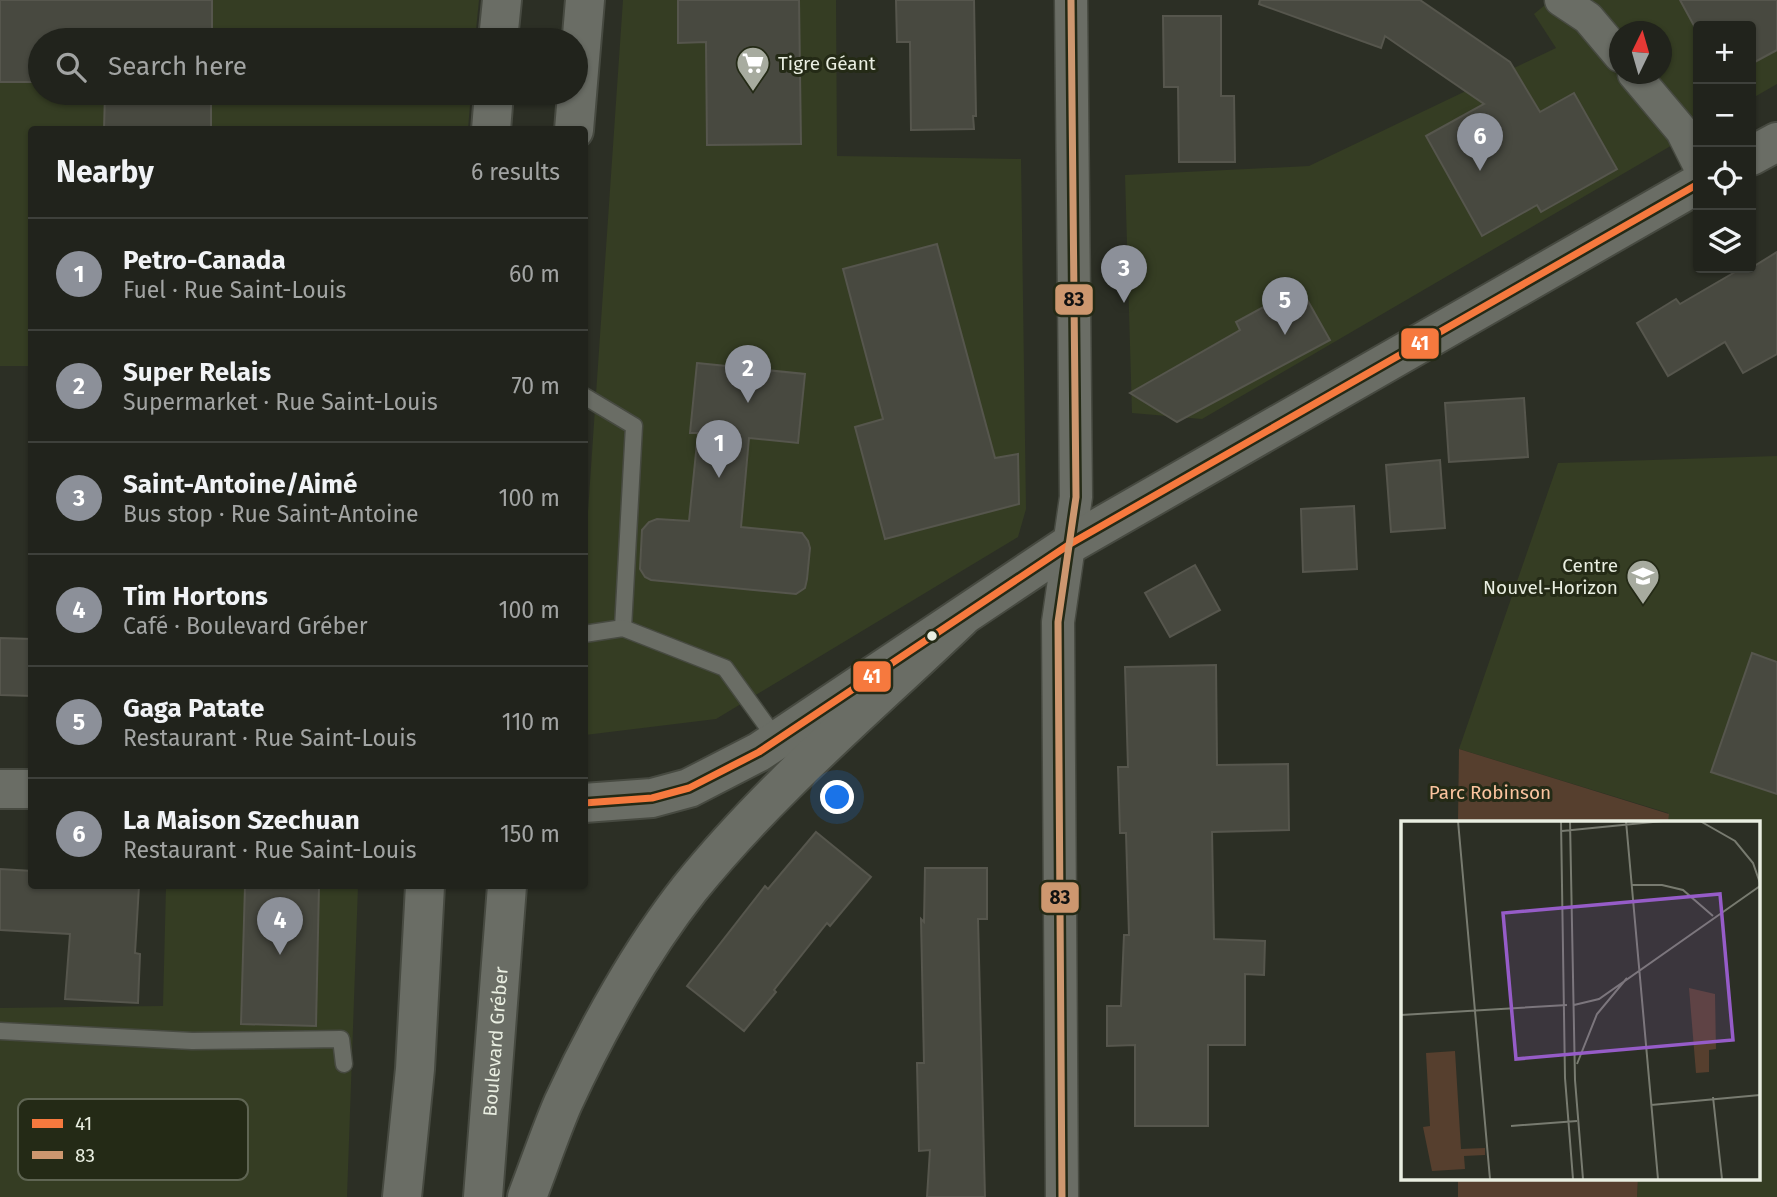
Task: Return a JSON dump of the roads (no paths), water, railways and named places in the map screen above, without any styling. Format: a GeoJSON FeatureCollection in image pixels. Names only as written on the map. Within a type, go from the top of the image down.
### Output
{"type":"FeatureCollection","features":[{"type":"Feature","properties":{"kind":"main road"},"geometry":{"type":"LineString","coordinates":[[499,28],[502,0]]}},
{"type":"Feature","properties":{"kind":"main road"},"geometry":{"type":"LineString","coordinates":[[582,28],[585,0]]}},
{"type":"Feature","properties":{"kind":"main road"},"geometry":{"type":"LineString","coordinates":[[491,126],[493,105]]}},
{"type":"Feature","properties":{"kind":"main road"},"geometry":{"type":"LineString","coordinates":[[573,126],[575,105]]}},
{"type":"Feature","properties":{"kind":"main road"},"geometry":{"type":"LineString","coordinates":[[1756,153],[1777,142]]}},
{"type":"Feature","properties":{"kind":"main road"},"geometry":{"type":"LineString","coordinates":[[588,803],[652,798],[689,788],[722,773],[777,740],[1070,544],[1693,187]]}},
{"type":"Feature","properties":{"kind":"main road"},"geometry":{"type":"LineString","coordinates":[[527,1197],[562,1106],[585,1057],[634,972],[689,891],[725,847],[778,792],[961,618]]}},
{"type":"Feature","properties":{"kind":"main road"},"geometry":{"type":"LineString","coordinates":[[0,789],[28,789]]}},
{"type":"Feature","properties":{"kind":"main road"},"geometry":{"type":"LineString","coordinates":[[402,1197],[415,1069],[425,889]]}},
{"type":"Feature","properties":{"kind":"main road","name":"Boulevard Gréber"},"geometry":{"type":"LineString","coordinates":[[483,1197],[507,889]]}},
{"type":"Feature","properties":{"kind":"street"},"geometry":{"type":"LineString","coordinates":[[1062,1197],[1058,622],[1076,497],[1071,0]]}},
{"type":"Feature","properties":{"kind":"street"},"geometry":{"type":"LineString","coordinates":[[1561,0],[1588,18],[1609,44]]}},
{"type":"Feature","properties":{"kind":"street"},"geometry":{"type":"LineString","coordinates":[[1642,84],[1682,131],[1693,153]]}},
{"type":"Feature","properties":{"kind":"lane"},"geometry":{"type":"LineString","coordinates":[[588,398],[634,426],[623,628]]}},
{"type":"Feature","properties":{"kind":"lane"},"geometry":{"type":"LineString","coordinates":[[588,633],[623,628],[725,668],[777,740]]}},
{"type":"Feature","properties":{"kind":"lane"},"geometry":{"type":"LineString","coordinates":[[0,1031],[192,1041],[341,1039],[344,1064]]}},
{"type":"Feature","properties":{"kind":"place","name":"Tigre Géant"},"geometry":{"type":"Point","coordinates":[753,93]}},
{"type":"Feature","properties":{"kind":"place","name":"La Maison Szechuan"},"geometry":{"type":"Point","coordinates":[1480,171]}},
{"type":"Feature","properties":{"kind":"place","name":"Saint-Antoine/Aimé"},"geometry":{"type":"Point","coordinates":[1124,303]}},
{"type":"Feature","properties":{"kind":"place","name":"Gaga Patate"},"geometry":{"type":"Point","coordinates":[1285,335]}},
{"type":"Feature","properties":{"kind":"place","name":"Super Relais"},"geometry":{"type":"Point","coordinates":[748,403]}},
{"type":"Feature","properties":{"kind":"place","name":"Petro-Canada"},"geometry":{"type":"Point","coordinates":[719,478]}},
{"type":"Feature","properties":{"kind":"place","name":"Centre Nouvel-Horizon"},"geometry":{"type":"Point","coordinates":[1643,606]}},
{"type":"Feature","properties":{"kind":"place","name":"Tim Hortons"},"geometry":{"type":"Point","coordinates":[280,955]}},
{"type":"Feature","properties":{"kind":"park label","name":"Parc Robinson"},"geometry":{"type":"Point","coordinates":[1490,792]}}]}
